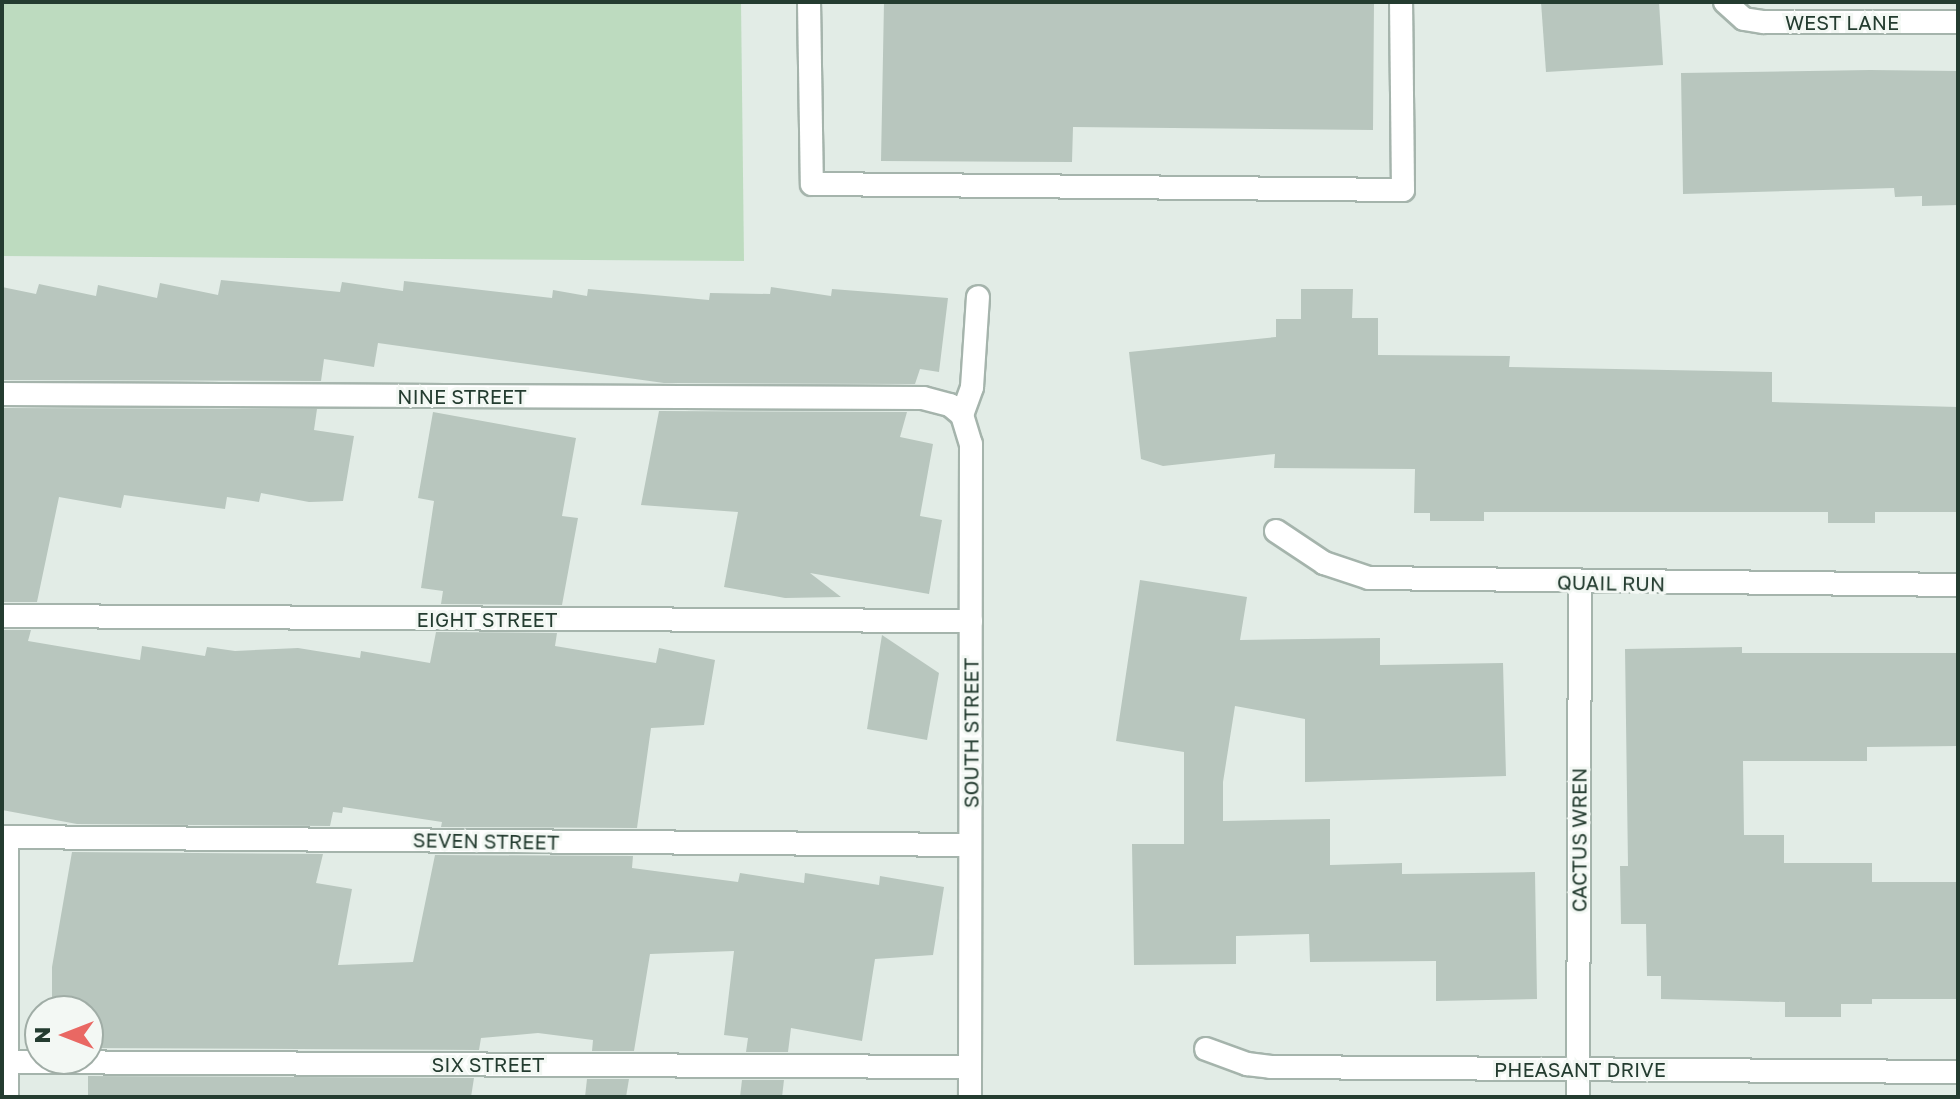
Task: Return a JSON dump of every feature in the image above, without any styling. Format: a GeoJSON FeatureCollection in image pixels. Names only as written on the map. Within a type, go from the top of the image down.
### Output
{"type":"FeatureCollection","features":[{"type":"Feature","properties":{"kind":"lane"},"geometry":{"type":"LineString","coordinates":[[809,2],[812,184],[1403,190],[1401,2]]}},
{"type":"Feature","properties":{"kind":"lane","name":"WEST LANE"},"geometry":{"type":"LineString","coordinates":[[1727,5],[1764,22],[1958,22]]}},
{"type":"Feature","properties":{"kind":"lane"},"geometry":{"type":"LineString","coordinates":[[962,415],[972,387],[978,297]]}},
{"type":"Feature","properties":{"kind":"lane","name":"NINE STREET"},"geometry":{"type":"LineString","coordinates":[[2,394],[923,398],[950,405],[962,415]]}},
{"type":"Feature","properties":{"kind":"lane","name":"SOUTH STREET"},"geometry":{"type":"LineString","coordinates":[[962,415],[971,444],[970,1097]]}},
{"type":"Feature","properties":{"kind":"lane","name":"QUAIL RUN"},"geometry":{"type":"LineString","coordinates":[[1276,531],[1324,563],[1369,578],[1580,583],[1958,585]]}},
{"type":"Feature","properties":{"kind":"lane","name":"CACTUS WREN"},"geometry":{"type":"LineString","coordinates":[[1578,1097],[1580,583]]}},
{"type":"Feature","properties":{"kind":"lane","name":"EIGHT STREET"},"geometry":{"type":"LineString","coordinates":[[2,616],[971,621]]}},
{"type":"Feature","properties":{"kind":"lane"},"geometry":{"type":"LineString","coordinates":[[4,837],[7,1097]]}},
{"type":"Feature","properties":{"kind":"lane","name":"SEVEN STREET"},"geometry":{"type":"LineString","coordinates":[[4,837],[970,845]]}},
{"type":"Feature","properties":{"kind":"lane","name":"PHEASANT DRIVE"},"geometry":{"type":"LineString","coordinates":[[1206,1049],[1247,1064],[1271,1067],[1958,1072]]}},
{"type":"Feature","properties":{"kind":"lane","name":"SIX STREET"},"geometry":{"type":"LineString","coordinates":[[7,1062],[970,1067]]}},
{"type":"Feature","properties":{"kind":"green space"},"geometry":{"type":"Polygon","coordinates":[[[2,2],[741,2],[744,261],[2,256],[2,2]]]}},
{"type":"Feature","properties":{"kind":"building"},"geometry":{"type":"Polygon","coordinates":[[[884,2],[1374,2],[1373,130],[1073,127],[1072,162],[881,161],[884,2]]]}},
{"type":"Feature","properties":{"kind":"building"},"geometry":{"type":"Polygon","coordinates":[[[1541,2],[1659,2],[1663,65],[1546,72],[1541,2]]]}},
{"type":"Feature","properties":{"kind":"building"},"geometry":{"type":"Polygon","coordinates":[[[1958,71],[1958,205],[1922,206],[1922,196],[1895,197],[1894,188],[1683,194],[1681,73],[1958,71]]]}},
{"type":"Feature","properties":{"kind":"building"},"geometry":{"type":"Polygon","coordinates":[[[221,280],[340,292],[342,282],[403,291],[404,281],[552,298],[553,290],[587,296],[588,289],[709,300],[710,293],[770,294],[771,287],[831,296],[832,289],[948,298],[939,372],[920,369],[915,384],[664,383],[378,343],[374,367],[324,359],[321,381],[2,380],[2,287],[36,294],[39,284],[96,296],[98,285],[157,298],[160,283],[218,295],[221,280]]]}},
{"type":"Feature","properties":{"kind":"building"},"geometry":{"type":"Polygon","coordinates":[[[1301,289],[1353,289],[1352,318],[1378,318],[1378,355],[1510,356],[1509,367],[1772,372],[1772,402],[1958,407],[1958,512],[1875,512],[1875,523],[1828,523],[1828,512],[1484,512],[1484,521],[1430,521],[1430,513],[1414,513],[1415,469],[1274,468],[1275,454],[1163,466],[1141,459],[1129,352],[1276,337],[1276,319],[1301,319],[1301,289]]]}},
{"type":"Feature","properties":{"kind":"building"},"geometry":{"type":"Polygon","coordinates":[[[2,408],[317,409],[314,430],[354,436],[343,501],[309,502],[261,493],[259,502],[227,497],[225,509],[124,495],[121,508],[59,497],[37,602],[2,602],[2,408]]]}},
{"type":"Feature","properties":{"kind":"building"},"geometry":{"type":"Polygon","coordinates":[[[659,411],[907,412],[900,437],[933,444],[920,516],[942,520],[929,594],[810,573],[841,597],[785,598],[724,587],[738,512],[641,505],[659,411]]]}},
{"type":"Feature","properties":{"kind":"building"},"geometry":{"type":"Polygon","coordinates":[[[433,412],[576,438],[562,516],[578,518],[562,605],[441,604],[443,591],[421,588],[434,501],[418,498],[433,412]]]}},
{"type":"Feature","properties":{"kind":"building"},"geometry":{"type":"Polygon","coordinates":[[[1140,580],[1247,597],[1240,640],[1380,638],[1380,665],[1503,663],[1506,776],[1305,782],[1305,719],[1235,706],[1223,782],[1223,821],[1330,819],[1330,865],[1402,863],[1402,874],[1535,872],[1537,999],[1436,1001],[1436,961],[1310,962],[1309,934],[1236,936],[1236,964],[1134,965],[1132,844],[1184,844],[1184,752],[1116,741],[1140,580]]]}},
{"type":"Feature","properties":{"kind":"building"},"geometry":{"type":"Polygon","coordinates":[[[2,630],[31,630],[28,641],[140,660],[142,646],[205,656],[207,647],[235,651],[298,648],[360,658],[361,651],[430,663],[436,632],[557,633],[555,646],[656,663],[659,648],[715,660],[704,725],[651,728],[637,828],[441,827],[442,822],[343,807],[342,813],[333,812],[330,826],[77,824],[2,810],[2,630]]]}},
{"type":"Feature","properties":{"kind":"building"},"geometry":{"type":"Polygon","coordinates":[[[882,635],[939,673],[927,740],[867,729],[882,635]]]}},
{"type":"Feature","properties":{"kind":"building"},"geometry":{"type":"Polygon","coordinates":[[[1742,647],[1742,653],[1958,653],[1958,746],[1867,747],[1867,761],[1743,761],[1744,835],[1784,835],[1784,863],[1872,863],[1872,882],[1958,882],[1958,999],[1872,999],[1872,1004],[1841,1004],[1841,1017],[1785,1017],[1785,1002],[1661,999],[1661,976],[1647,976],[1646,924],[1621,924],[1620,866],[1628,866],[1625,649],[1742,647]]]}},
{"type":"Feature","properties":{"kind":"building"},"geometry":{"type":"Polygon","coordinates":[[[72,852],[323,854],[316,883],[352,889],[338,965],[413,962],[435,855],[633,856],[632,868],[738,882],[740,873],[804,883],[805,873],[879,885],[880,876],[944,887],[933,955],[875,959],[862,1041],[791,1028],[788,1052],[746,1052],[748,1038],[724,1035],[734,951],[650,954],[634,1051],[592,1051],[593,1040],[538,1033],[481,1038],[479,1050],[104,1048],[104,995],[52,995],[52,967],[72,852]]]}},
{"type":"Feature","properties":{"kind":"building"},"geometry":{"type":"Polygon","coordinates":[[[88,1076],[474,1078],[471,1097],[88,1097],[88,1076]]]}},
{"type":"Feature","properties":{"kind":"building"},"geometry":{"type":"Polygon","coordinates":[[[587,1079],[629,1079],[626,1097],[585,1097],[587,1079]]]}},
{"type":"Feature","properties":{"kind":"building"},"geometry":{"type":"Polygon","coordinates":[[[742,1080],[784,1080],[782,1097],[740,1097],[742,1080]]]}}]}
